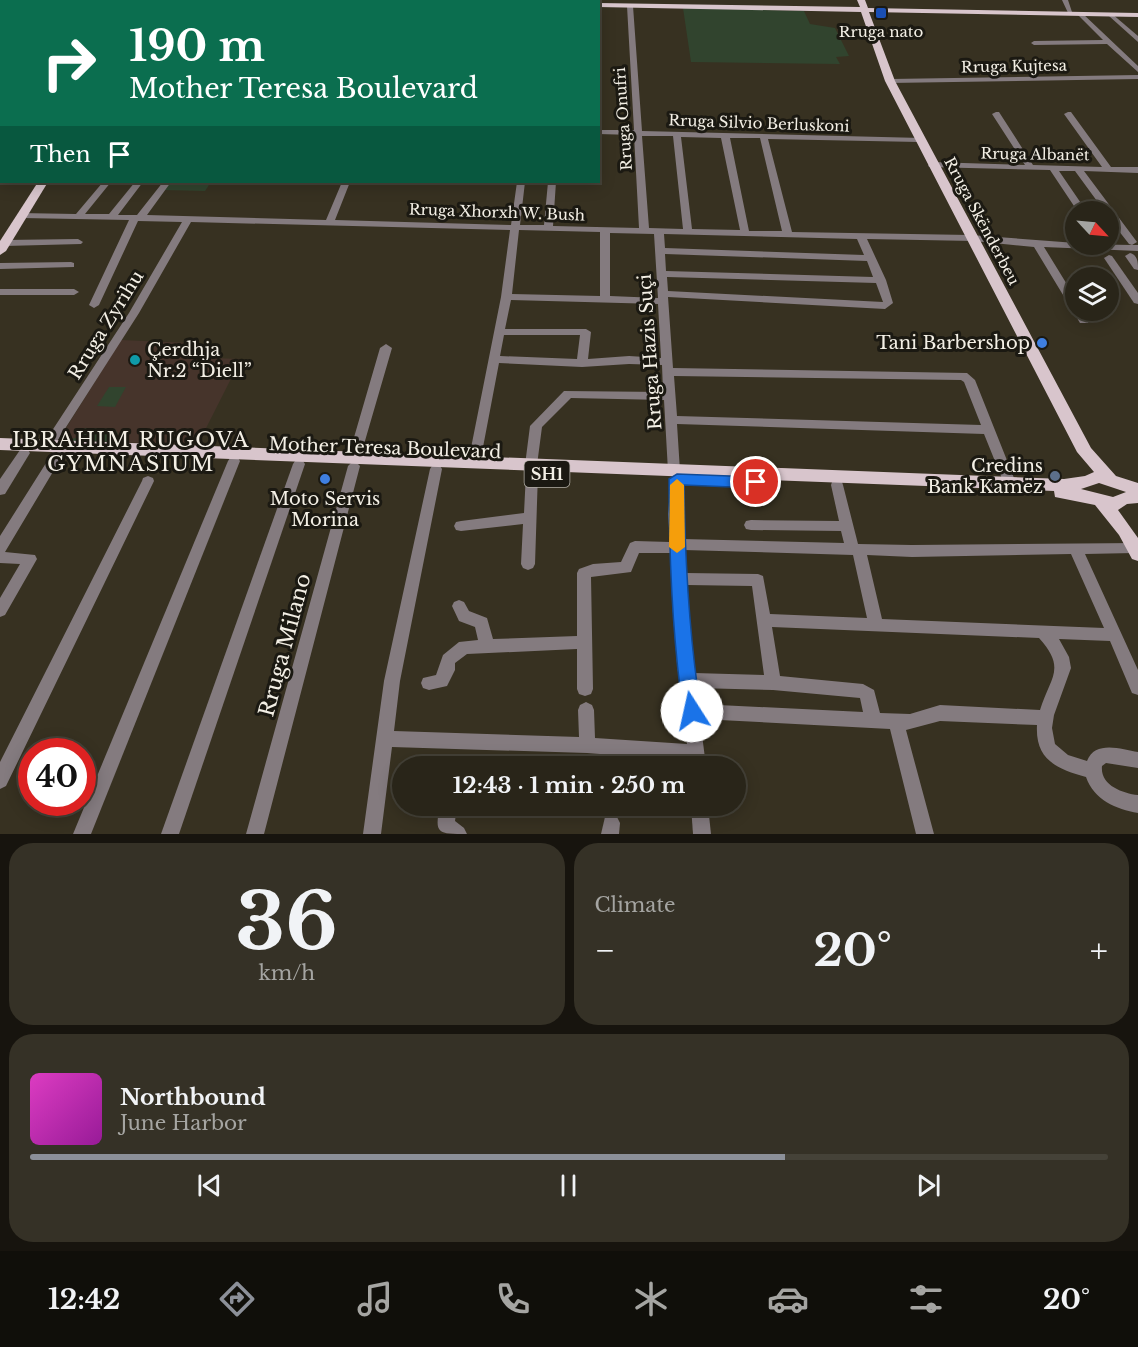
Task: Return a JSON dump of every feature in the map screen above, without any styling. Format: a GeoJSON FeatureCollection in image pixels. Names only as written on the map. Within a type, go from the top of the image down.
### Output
{"type":"FeatureCollection","features":[{"type":"Feature","properties":{"kind":"main road"},"geometry":{"type":"LineString","coordinates":[[600,5],[862,5],[1138,15]]}},
{"type":"Feature","properties":{"kind":"main road","name":"Rruga Skënderbeu"},"geometry":{"type":"LineString","coordinates":[[862,5],[890,81],[919,140],[1085,452],[1093,490]]}},
{"type":"Feature","properties":{"kind":"main road"},"geometry":{"type":"LineString","coordinates":[[2,247],[42,183]]}},
{"type":"Feature","properties":{"kind":"main road","name":"Mother Teresa Boulevard"},"geometry":{"type":"LineString","coordinates":[[0,444],[53,450],[299,464],[354,462],[436,469],[532,469],[675,475],[1010,483],[1093,490]]}},
{"type":"Feature","properties":{"kind":"main road","name":"Mother Teresa Boulevard"},"geometry":{"type":"LineString","coordinates":[[0,452],[24,453],[53,450],[354,462],[474,463],[532,469]]}},
{"type":"Feature","properties":{"kind":"main road","name":"Rruga Skënderbeu"},"geometry":{"type":"LineString","coordinates":[[1085,452],[1125,492]]}},
{"type":"Feature","properties":{"kind":"main road","name":"Mother Teresa Boulevard"},"geometry":{"type":"LineString","coordinates":[[675,475],[837,485],[1125,492]]}},
{"type":"Feature","properties":{"kind":"main road","name":"Mother Teresa Boulevard"},"geometry":{"type":"LineString","coordinates":[[1093,490],[1101,477],[1125,492]]}},
{"type":"Feature","properties":{"kind":"main road"},"geometry":{"type":"LineString","coordinates":[[1093,490],[1125,530],[1136,550]]}},
{"type":"Feature","properties":{"kind":"main road"},"geometry":{"type":"LineString","coordinates":[[1125,492],[1125,530]]}},
{"type":"Feature","properties":{"kind":"street"},"geometry":{"type":"LineString","coordinates":[[1065,0],[1076,14],[1138,70]]}},
{"type":"Feature","properties":{"kind":"street","name":"Rruga Onufri"},"geometry":{"type":"LineString","coordinates":[[630,6],[644,231]]}},
{"type":"Feature","properties":{"kind":"street"},"geometry":{"type":"LineString","coordinates":[[1111,15],[1138,40]]}},
{"type":"Feature","properties":{"kind":"street"},"geometry":{"type":"LineString","coordinates":[[1034,43],[1107,42]]}},
{"type":"Feature","properties":{"kind":"street","name":"Rruga Kujtesa"},"geometry":{"type":"LineString","coordinates":[[890,81],[1138,77]]}},
{"type":"Feature","properties":{"kind":"street"},"geometry":{"type":"LineString","coordinates":[[996,114],[1030,168]]}},
{"type":"Feature","properties":{"kind":"street"},"geometry":{"type":"LineString","coordinates":[[1068,114],[1109,170]]}},
{"type":"Feature","properties":{"kind":"street","name":"Rruga Silvio Berluskoni"},"geometry":{"type":"LineString","coordinates":[[600,132],[919,140]]}},
{"type":"Feature","properties":{"kind":"street"},"geometry":{"type":"LineString","coordinates":[[676,134],[688,232]]}},
{"type":"Feature","properties":{"kind":"street"},"geometry":{"type":"LineString","coordinates":[[725,135],[745,233]]}},
{"type":"Feature","properties":{"kind":"street"},"geometry":{"type":"LineString","coordinates":[[763,136],[788,235]]}},
{"type":"Feature","properties":{"kind":"street","name":"Rruga Albanët"},"geometry":{"type":"LineString","coordinates":[[932,165],[1138,170]]}},
{"type":"Feature","properties":{"kind":"street"},"geometry":{"type":"LineString","coordinates":[[1053,168],[1076,201]]}},
{"type":"Feature","properties":{"kind":"street"},"geometry":{"type":"LineString","coordinates":[[1078,169],[1135,245]]}},
{"type":"Feature","properties":{"kind":"street"},"geometry":{"type":"LineString","coordinates":[[78,217],[105,183]]}},
{"type":"Feature","properties":{"kind":"street"},"geometry":{"type":"LineString","coordinates":[[111,218],[138,183]]}},
{"type":"Feature","properties":{"kind":"street"},"geometry":{"type":"LineString","coordinates":[[94,305],[138,218],[166,183]]}},
{"type":"Feature","properties":{"kind":"street"},"geometry":{"type":"LineString","coordinates":[[329,223],[346,183]]}},
{"type":"Feature","properties":{"kind":"street"},"geometry":{"type":"LineString","coordinates":[[474,463],[506,297],[521,183]]}},
{"type":"Feature","properties":{"kind":"street"},"geometry":{"type":"LineString","coordinates":[[548,228],[552,183]]}},
{"type":"Feature","properties":{"kind":"street","name":"Rruga Xhorxh W. Bush"},"geometry":{"type":"LineString","coordinates":[[22,215],[970,239],[1065,245]]}},
{"type":"Feature","properties":{"kind":"street","name":"Rruga Zyrihu"},"geometry":{"type":"LineString","coordinates":[[0,548],[53,450],[188,219]]}},
{"type":"Feature","properties":{"kind":"street"},"geometry":{"type":"LineString","coordinates":[[605,230],[605,300]]}},
{"type":"Feature","properties":{"kind":"street","name":"Rruga Hazis Suçi"},"geometry":{"type":"LineString","coordinates":[[659,231],[675,475],[679,579],[687,680],[698,756]]}},
{"type":"Feature","properties":{"kind":"street"},"geometry":{"type":"LineString","coordinates":[[506,297],[605,300],[663,298],[885,306],[888,303],[881,280],[861,236]]}},
{"type":"Feature","properties":{"kind":"street"},"geometry":{"type":"LineString","coordinates":[[2,247],[78,242]]}},
{"type":"Feature","properties":{"kind":"street"},"geometry":{"type":"LineString","coordinates":[[1037,244],[1065,291]]}},
{"type":"Feature","properties":{"kind":"street","name":"Rruga Xhorxh W. Bush"},"geometry":{"type":"LineString","coordinates":[[1119,246],[1135,245]]}},
{"type":"Feature","properties":{"kind":"street"},"geometry":{"type":"LineString","coordinates":[[660,251],[871,258]]}},
{"type":"Feature","properties":{"kind":"street"},"geometry":{"type":"LineString","coordinates":[[1130,256],[1138,267]]}},
{"type":"Feature","properties":{"kind":"street"},"geometry":{"type":"LineString","coordinates":[[1108,258],[1138,301]]}},
{"type":"Feature","properties":{"kind":"street"},"geometry":{"type":"LineString","coordinates":[[0,266],[71,265]]}},
{"type":"Feature","properties":{"kind":"street"},"geometry":{"type":"LineString","coordinates":[[661,274],[881,280]]}},
{"type":"Feature","properties":{"kind":"street"},"geometry":{"type":"LineString","coordinates":[[0,292],[74,292]]}},
{"type":"Feature","properties":{"kind":"street"},"geometry":{"type":"LineString","coordinates":[[500,332],[586,332],[582,363]]}},
{"type":"Feature","properties":{"kind":"street","name":"Rruga Milano"},"geometry":{"type":"LineString","coordinates":[[255,834],[386,348]]}},
{"type":"Feature","properties":{"kind":"street"},"geometry":{"type":"LineString","coordinates":[[495,359],[582,363],[630,360],[667,367],[963,376],[969,380],[1010,483]]}},
{"type":"Feature","properties":{"kind":"street"},"geometry":{"type":"LineString","coordinates":[[528,564],[536,426],[568,394],[669,396]]}},
{"type":"Feature","properties":{"kind":"street"},"geometry":{"type":"LineString","coordinates":[[671,420],[989,430]]}},
{"type":"Feature","properties":{"kind":"street"},"geometry":{"type":"LineString","coordinates":[[0,490],[24,453]]}},
{"type":"Feature","properties":{"kind":"street"},"geometry":{"type":"LineString","coordinates":[[82,834],[234,461]]}},
{"type":"Feature","properties":{"kind":"street"},"geometry":{"type":"LineString","coordinates":[[170,834],[299,464]]}},
{"type":"Feature","properties":{"kind":"street"},"geometry":{"type":"LineString","coordinates":[[372,834],[392,681],[436,469]]}},
{"type":"Feature","properties":{"kind":"street"},"geometry":{"type":"LineString","coordinates":[[0,780],[148,481]]}},
{"type":"Feature","properties":{"kind":"street"},"geometry":{"type":"LineString","coordinates":[[837,485],[876,624]]}},
{"type":"Feature","properties":{"kind":"street"},"geometry":{"type":"LineString","coordinates":[[461,526],[530,518]]}},
{"type":"Feature","properties":{"kind":"street"},"geometry":{"type":"LineString","coordinates":[[752,525],[847,526]]}},
{"type":"Feature","properties":{"kind":"street"},"geometry":{"type":"LineString","coordinates":[[585,689],[584,573],[592,570],[626,568],[635,547],[977,552],[1136,550]]}},
{"type":"Feature","properties":{"kind":"street"},"geometry":{"type":"LineString","coordinates":[[1076,549],[1138,688]]}},
{"type":"Feature","properties":{"kind":"street"},"geometry":{"type":"LineString","coordinates":[[0,557],[30,558],[0,611]]}},
{"type":"Feature","properties":{"kind":"street"},"geometry":{"type":"LineString","coordinates":[[679,579],[757,580],[773,683]]}},
{"type":"Feature","properties":{"kind":"street"},"geometry":{"type":"LineString","coordinates":[[459,606],[464,616],[482,623],[486,646]]}},
{"type":"Feature","properties":{"kind":"street"},"geometry":{"type":"LineString","coordinates":[[764,620],[1115,635]]}},
{"type":"Feature","properties":{"kind":"street"},"geometry":{"type":"LineString","coordinates":[[1042,632],[1059,650],[1063,659],[1063,668],[1046,718],[1044,736],[1054,755],[1096,777],[1118,800],[1138,804]]}},
{"type":"Feature","properties":{"kind":"street"},"geometry":{"type":"LineString","coordinates":[[429,683],[441,681],[445,677],[448,660],[464,647],[585,642]]}},
{"type":"Feature","properties":{"kind":"street"},"geometry":{"type":"LineString","coordinates":[[687,680],[773,683],[863,691],[868,695],[873,720]]}},
{"type":"Feature","properties":{"kind":"street"},"geometry":{"type":"LineString","coordinates":[[586,710],[587,745]]}},
{"type":"Feature","properties":{"kind":"street"},"geometry":{"type":"LineString","coordinates":[[692,711],[910,722],[940,713],[1046,718]]}},
{"type":"Feature","properties":{"kind":"street"},"geometry":{"type":"LineString","coordinates":[[896,721],[925,834]]}},
{"type":"Feature","properties":{"kind":"street"},"geometry":{"type":"LineString","coordinates":[[385,738],[587,745],[668,756]]}},
{"type":"Feature","properties":{"kind":"street"},"geometry":{"type":"LineString","coordinates":[[1096,777],[1095,761],[1104,755],[1138,760]]}},
{"type":"Feature","properties":{"kind":"street"},"geometry":{"type":"LineString","coordinates":[[447,816],[446,825],[458,834]]}},
{"type":"Feature","properties":{"kind":"street"},"geometry":{"type":"LineString","coordinates":[[701,816],[702,834]]}},
{"type":"Feature","properties":{"kind":"shaded area"},"geometry":{"type":"Polygon","coordinates":[[[121,340],[191,343],[185,357],[241,359],[198,444],[58,441],[121,340]]]}},
{"type":"Feature","properties":{"kind":"green space"},"geometry":{"type":"Polygon","coordinates":[[[683,8],[804,11],[810,24],[835,28],[849,56],[836,57],[840,64],[691,62],[683,8]]]}},
{"type":"Feature","properties":{"kind":"green space"},"geometry":{"type":"Polygon","coordinates":[[[169,183],[210,183],[205,191],[163,190],[169,183]]]}},
{"type":"Feature","properties":{"kind":"green space"},"geometry":{"type":"Polygon","coordinates":[[[109,387],[126,387],[115,407],[97,406],[109,387]]]}},
{"type":"Feature","properties":{"kind":"green space"},"geometry":{"type":"Polygon","coordinates":[[[85,428],[115,429],[118,434],[111,442],[67,441],[75,438],[109,439],[79,438],[85,428]]]}},
{"type":"Feature","properties":{"kind":"slow traffic"},"geometry":{"type":"LineString","coordinates":[[677,485],[675,514],[677,547]]}},
{"type":"Feature","properties":{"kind":"place","name":"Rruga nato"},"geometry":{"type":"Point","coordinates":[881,13]}},
{"type":"Feature","properties":{"kind":"place","name":"Tani Barbershop"},"geometry":{"type":"Point","coordinates":[1042,343]}},
{"type":"Feature","properties":{"kind":"place","name":"Çerdhja Nr.2 “Diell”"},"geometry":{"type":"Point","coordinates":[135,360]}},
{"type":"Feature","properties":{"kind":"place","name":"Credins Bank Kamëz"},"geometry":{"type":"Point","coordinates":[1055,476]}},
{"type":"Feature","properties":{"kind":"place","name":"Moto Servis Morina"},"geometry":{"type":"Point","coordinates":[325,479]}},
{"type":"Feature","properties":{"kind":"district","name":"IBRAHIM RUGOVA GYMNASIUM"},"geometry":{"type":"Point","coordinates":[131,452]}},
{"type":"Feature","properties":{"kind":"route"},"geometry":{"type":"LineString","coordinates":[[692,711],[685,664],[675,514],[677,479],[756,482]]}}]}
